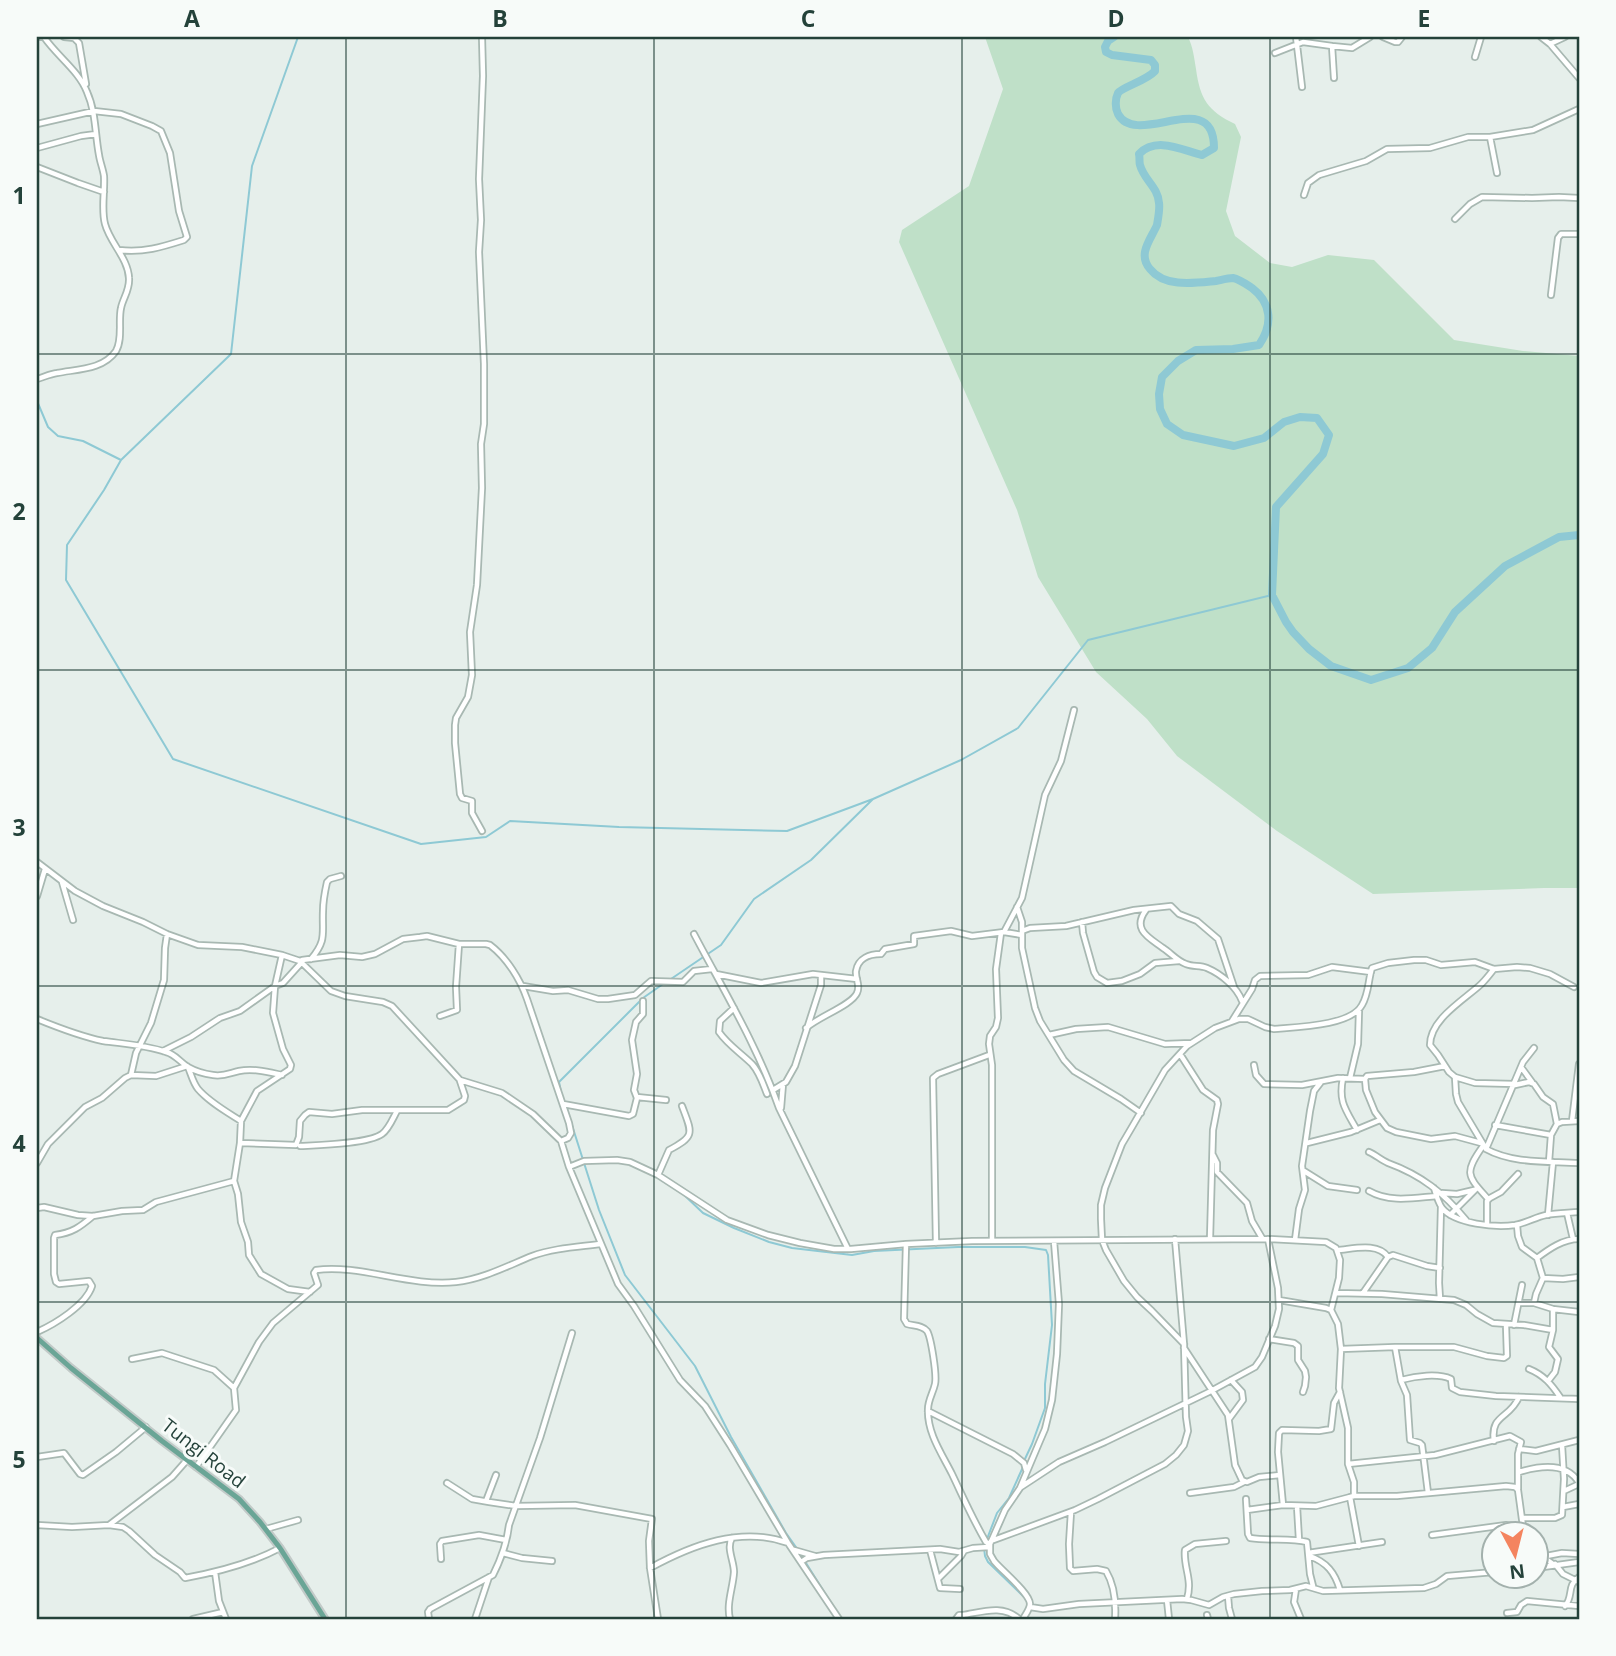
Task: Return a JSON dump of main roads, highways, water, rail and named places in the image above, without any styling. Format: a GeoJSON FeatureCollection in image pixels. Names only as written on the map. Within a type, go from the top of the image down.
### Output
{"type":"FeatureCollection","features":[{"type":"Feature","properties":{"kind":"main road","name":"Tungi Road"},"geometry":{"type":"LineString","coordinates":[[37,1338],[71,1368],[239,1499],[280,1548],[325,1619]]}},
{"type":"Feature","properties":{"kind":"waterway"},"geometry":{"type":"LineString","coordinates":[[298,37],[252,166],[231,354],[121,460],[67,545],[66,580],[173,759],[421,844],[486,837],[510,821],[787,831],[873,799]]}},
{"type":"Feature","properties":{"kind":"waterway"},"geometry":{"type":"LineString","coordinates":[[1114,37],[1108,41],[1106,52],[1151,60],[1155,65],[1155,71],[1151,75],[1118,93],[1118,114],[1128,123],[1141,125],[1189,119],[1202,121],[1211,130],[1214,148],[1202,155],[1161,145],[1153,146],[1139,154],[1142,170],[1156,192],[1159,205],[1157,225],[1145,252],[1146,263],[1156,275],[1172,282],[1238,279],[1259,294],[1267,307],[1267,330],[1259,345],[1196,350],[1178,361],[1162,377],[1160,409],[1167,424],[1183,435],[1234,446],[1264,438],[1284,422],[1300,417],[1317,418],[1329,435],[1323,454],[1276,507],[1272,595],[1293,632],[1331,666],[1371,680],[1408,668],[1432,648],[1455,612],[1505,566],[1559,537],[1579,535]]}},
{"type":"Feature","properties":{"kind":"waterway"},"geometry":{"type":"LineString","coordinates":[[37,401],[48,427],[58,436],[83,441],[121,460]]}},
{"type":"Feature","properties":{"kind":"waterway"},"geometry":{"type":"LineString","coordinates":[[668,981],[721,945],[754,899],[811,860],[873,799],[961,760],[1018,728],[1088,640],[1272,595]]}},
{"type":"Feature","properties":{"kind":"waterway"},"geometry":{"type":"LineString","coordinates":[[562,1097],[559,1082],[643,998],[663,984]]}},
{"type":"Feature","properties":{"kind":"waterway"},"geometry":{"type":"LineString","coordinates":[[570,1119],[599,1210],[625,1275],[695,1366],[731,1437],[798,1550]]}},
{"type":"Feature","properties":{"kind":"waterway"},"geometry":{"type":"LineString","coordinates":[[682,1193],[703,1213],[769,1242],[792,1248],[852,1255],[874,1251],[958,1247],[1025,1247],[1046,1250],[1052,1325],[1045,1408],[1024,1461]]}},
{"type":"Feature","properties":{"kind":"waterway"},"geometry":{"type":"LineString","coordinates":[[987,1539],[997,1513],[1009,1498],[1023,1467]]}},
{"type":"Feature","properties":{"kind":"waterway"},"geometry":{"type":"LineString","coordinates":[[984,1548],[988,1562],[1024,1597]]}},
{"type":"Feature","properties":{"kind":"waterway"},"geometry":{"type":"LineString","coordinates":[[801,1555],[831,1603]]}}]}
